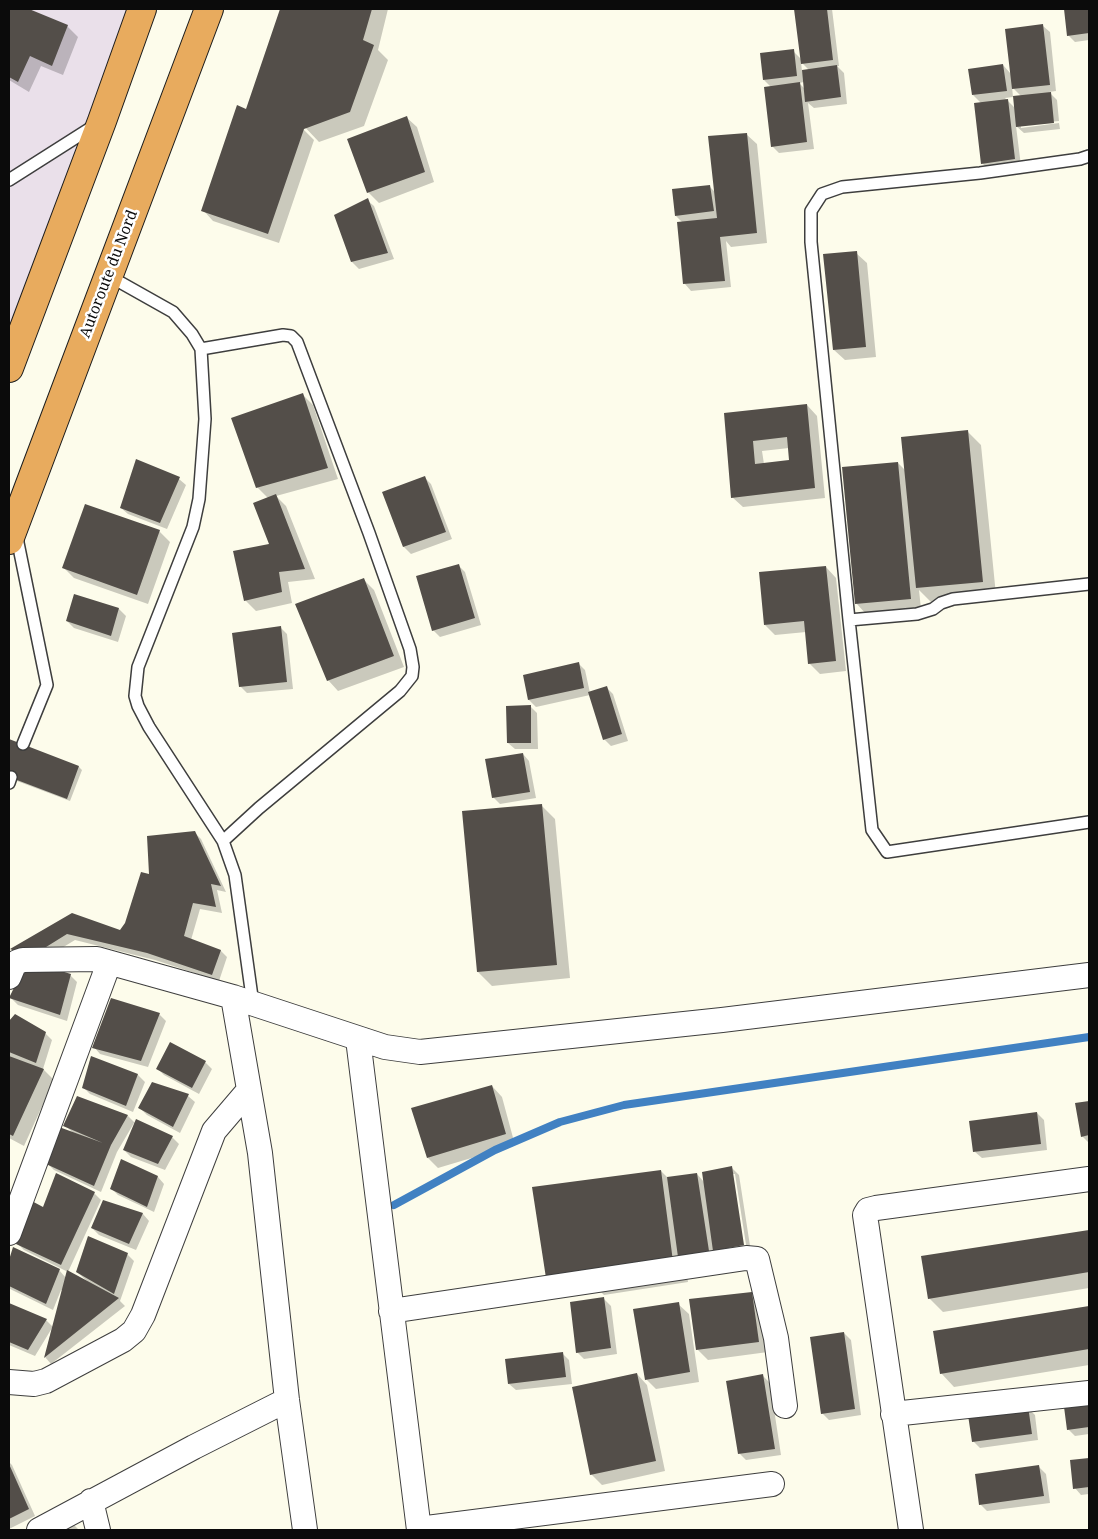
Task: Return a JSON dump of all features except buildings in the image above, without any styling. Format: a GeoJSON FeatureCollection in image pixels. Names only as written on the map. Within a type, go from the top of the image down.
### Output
{"type":"FeatureCollection","features":[{"type":"Feature","properties":{"kind":"highway"},"geometry":{"type":"LineString","coordinates":[[9,368],[142,9]]}},
{"type":"Feature","properties":{"kind":"highway","name":"Autoroute du Nord"},"geometry":{"type":"LineString","coordinates":[[12,532],[209,9]]}},
{"type":"Feature","properties":{"kind":"street"},"geometry":{"type":"LineString","coordinates":[[9,977],[14,964],[23,960],[97,959],[243,1001],[385,1047],[420,1052],[722,1020],[1089,975]]}},
{"type":"Feature","properties":{"kind":"street"},"geometry":{"type":"LineString","coordinates":[[9,1233],[109,963]]}},
{"type":"Feature","properties":{"kind":"street"},"geometry":{"type":"LineString","coordinates":[[243,1001],[249,1090],[260,1153],[287,1400],[305,1530]]}},
{"type":"Feature","properties":{"kind":"street"},"geometry":{"type":"LineString","coordinates":[[358,1039],[419,1530],[772,1484]]}},
{"type":"Feature","properties":{"kind":"street"},"geometry":{"type":"LineString","coordinates":[[9,1382],[34,1384],[46,1381],[123,1340],[134,1331],[143,1315],[214,1131],[249,1090]]}},
{"type":"Feature","properties":{"kind":"street"},"geometry":{"type":"LineString","coordinates":[[911,1530],[865,1215],[868,1210],[1089,1179]]}},
{"type":"Feature","properties":{"kind":"street"},"geometry":{"type":"LineString","coordinates":[[391,1312],[746,1258],[757,1259],[776,1338],[785,1406]]}},
{"type":"Feature","properties":{"kind":"street"},"geometry":{"type":"LineString","coordinates":[[893,1414],[1089,1393]]}},
{"type":"Feature","properties":{"kind":"street"},"geometry":{"type":"LineString","coordinates":[[39,1530],[194,1446],[287,1400]]}},
{"type":"Feature","properties":{"kind":"street"},"geometry":{"type":"LineString","coordinates":[[92,1501],[98,1530]]}},
{"type":"Feature","properties":{"kind":"lane"},"geometry":{"type":"LineString","coordinates":[[9,180],[102,121]]}},
{"type":"Feature","properties":{"kind":"lane"},"geometry":{"type":"LineString","coordinates":[[1089,156],[1080,159],[980,172],[842,187],[822,194],[811,211],[810,242],[872,830],[887,852],[1089,822]]}},
{"type":"Feature","properties":{"kind":"lane"},"geometry":{"type":"LineString","coordinates":[[109,276],[173,312],[192,334],[201,349],[205,419],[199,499],[193,527],[138,667],[135,696],[149,727],[223,841],[235,875],[243,1001]]}},
{"type":"Feature","properties":{"kind":"lane"},"geometry":{"type":"LineString","coordinates":[[201,349],[283,335],[291,336],[297,342],[369,533],[410,649],[413,667],[412,676],[400,691],[259,808],[223,841]]}},
{"type":"Feature","properties":{"kind":"lane"},"geometry":{"type":"LineString","coordinates":[[12,532],[47,685],[23,744]]}},
{"type":"Feature","properties":{"kind":"lane"},"geometry":{"type":"LineString","coordinates":[[849,620],[916,614],[933,609],[941,603],[953,599],[1089,584]]}},
{"type":"Feature","properties":{"kind":"shaded area"},"geometry":{"type":"Polygon","coordinates":[[[9,9],[142,9],[9,368],[9,9]]]}},
{"type":"Feature","properties":{"kind":"waterway"},"geometry":{"type":"LineString","coordinates":[[394,1205],[495,1150],[560,1122],[624,1105],[1089,1037]]}}]}
